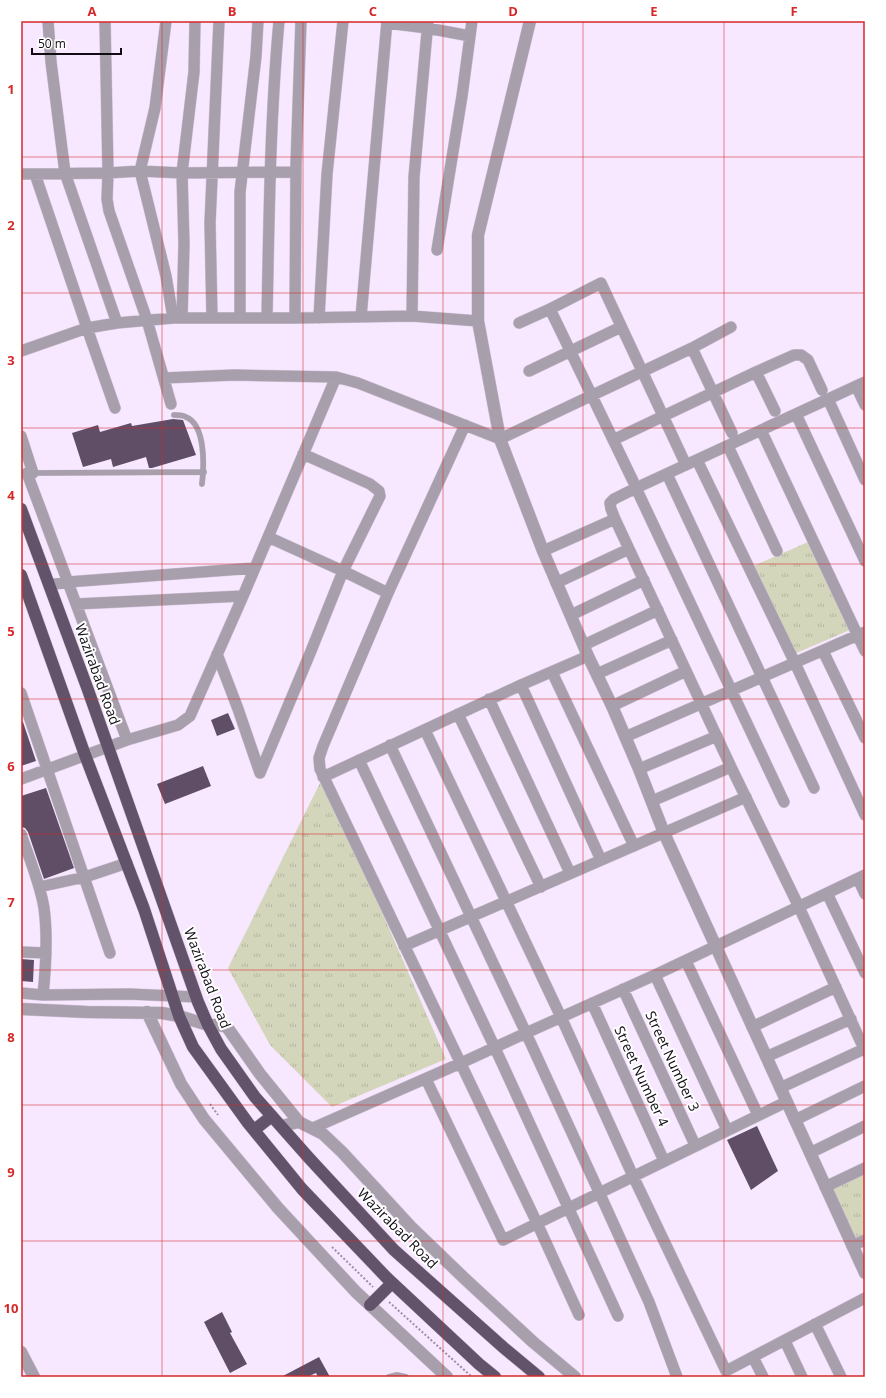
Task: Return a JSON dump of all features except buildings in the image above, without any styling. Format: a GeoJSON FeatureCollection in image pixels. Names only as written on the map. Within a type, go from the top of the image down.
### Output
{"type":"FeatureCollection","features":[{"type":"Feature","properties":{"kind":"highway","name":"Wazirabad Road"},"geometry":{"type":"LineString","coordinates":[[21,509],[108,747],[196,996],[208,1025],[221,1049],[255,1097],[394,1250],[504,1348],[539,1377]]}},
{"type":"Feature","properties":{"kind":"highway"},"geometry":{"type":"LineString","coordinates":[[21,575],[85,755],[144,909],[179,1016],[193,1047],[254,1130],[302,1189],[392,1283],[495,1377]]}},
{"type":"Feature","properties":{"kind":"highway"},"geometry":{"type":"LineString","coordinates":[[254,1130],[272,1116]]}},
{"type":"Feature","properties":{"kind":"highway"},"geometry":{"type":"LineString","coordinates":[[370,1305],[392,1283]]}},
{"type":"Feature","properties":{"kind":"street"},"geometry":{"type":"LineString","coordinates":[[48,21],[51,62],[66,173],[117,323]]}},
{"type":"Feature","properties":{"kind":"street"},"geometry":{"type":"LineString","coordinates":[[105,21],[108,212],[147,320],[172,409]]}},
{"type":"Feature","properties":{"kind":"street"},"geometry":{"type":"LineString","coordinates":[[166,21],[155,108],[140,171],[178,318]]}},
{"type":"Feature","properties":{"kind":"street"},"geometry":{"type":"LineString","coordinates":[[178,318],[184,244],[182,173],[194,72],[196,21]]}},
{"type":"Feature","properties":{"kind":"street"},"geometry":{"type":"LineString","coordinates":[[212,318],[210,223],[219,21]]}},
{"type":"Feature","properties":{"kind":"street"},"geometry":{"type":"LineString","coordinates":[[240,318],[240,200],[256,56],[258,21]]}},
{"type":"Feature","properties":{"kind":"street"},"geometry":{"type":"LineString","coordinates":[[267,318],[270,172],[275,63],[279,21]]}},
{"type":"Feature","properties":{"kind":"street"},"geometry":{"type":"LineString","coordinates":[[295,318],[295,172],[301,21]]}},
{"type":"Feature","properties":{"kind":"street"},"geometry":{"type":"LineString","coordinates":[[319,318],[327,174],[343,21]]}},
{"type":"Feature","properties":{"kind":"street"},"geometry":{"type":"LineString","coordinates":[[437,250],[462,96],[472,21]]}},
{"type":"Feature","properties":{"kind":"street"},"geometry":{"type":"LineString","coordinates":[[530,21],[478,235],[478,321],[500,439],[543,552],[612,706],[664,833],[865,1273]]}},
{"type":"Feature","properties":{"kind":"street"},"geometry":{"type":"LineString","coordinates":[[361,317],[387,22],[428,24],[470,36]]}},
{"type":"Feature","properties":{"kind":"street"},"geometry":{"type":"LineString","coordinates":[[412,316],[414,177],[428,24]]}},
{"type":"Feature","properties":{"kind":"street"},"geometry":{"type":"LineString","coordinates":[[21,174],[140,171],[182,173],[295,172]]}},
{"type":"Feature","properties":{"kind":"street"},"geometry":{"type":"LineString","coordinates":[[35,174],[115,408]]}},
{"type":"Feature","properties":{"kind":"street"},"geometry":{"type":"LineString","coordinates":[[519,323],[600,283],[686,465]]}},
{"type":"Feature","properties":{"kind":"street"},"geometry":{"type":"LineString","coordinates":[[550,309],[635,485],[784,802]]}},
{"type":"Feature","properties":{"kind":"street"},"geometry":{"type":"LineString","coordinates":[[21,351],[87,328],[147,320],[178,318],[319,318],[412,316],[478,321]]}},
{"type":"Feature","properties":{"kind":"street"},"geometry":{"type":"LineString","coordinates":[[529,371],[621,327]]}},
{"type":"Feature","properties":{"kind":"street"},"geometry":{"type":"LineString","coordinates":[[164,378],[234,375],[336,377],[358,383],[500,439],[692,348],[731,327]]}},
{"type":"Feature","properties":{"kind":"street"},"geometry":{"type":"LineString","coordinates":[[692,348],[732,433]]}},
{"type":"Feature","properties":{"kind":"street"},"geometry":{"type":"LineString","coordinates":[[613,440],[756,372],[794,355],[801,355],[808,360],[865,480]]}},
{"type":"Feature","properties":{"kind":"street"},"geometry":{"type":"LineString","coordinates":[[756,372],[775,411]]}},
{"type":"Feature","properties":{"kind":"street"},"geometry":{"type":"LineString","coordinates":[[21,778],[48,770],[127,740],[178,725],[190,716],[216,654],[243,596],[336,377]]}},
{"type":"Feature","properties":{"kind":"street"},"geometry":{"type":"LineString","coordinates":[[780,1088],[865,1050],[799,907],[731,767],[629,549],[615,519],[610,504],[614,499],[635,485],[666,474],[796,414],[825,395],[860,384],[865,405]]}},
{"type":"Feature","properties":{"kind":"street"},"geometry":{"type":"LineString","coordinates":[[796,414],[865,561]]}},
{"type":"Feature","properties":{"kind":"street"},"geometry":{"type":"LineString","coordinates":[[465,425],[388,593],[322,746],[319,758],[320,769],[404,946],[462,1063],[579,1314]]}},
{"type":"Feature","properties":{"kind":"street"},"geometry":{"type":"LineString","coordinates":[[761,430],[861,634],[865,651]]}},
{"type":"Feature","properties":{"kind":"street"},"geometry":{"type":"LineString","coordinates":[[21,436],[33,473],[27,473],[127,740]]}},
{"type":"Feature","properties":{"kind":"street"},"geometry":{"type":"LineString","coordinates":[[728,446],[777,551]]}},
{"type":"Feature","properties":{"kind":"street"},"geometry":{"type":"LineString","coordinates":[[216,654],[238,709],[260,773],[343,571],[380,496],[379,491],[370,484],[303,454]]}},
{"type":"Feature","properties":{"kind":"street"},"geometry":{"type":"LineString","coordinates":[[697,460],[795,663],[865,816]]}},
{"type":"Feature","properties":{"kind":"street"},"geometry":{"type":"LineString","coordinates":[[666,474],[814,788]]}},
{"type":"Feature","properties":{"kind":"street"},"geometry":{"type":"LineString","coordinates":[[543,552],[615,519]]}},
{"type":"Feature","properties":{"kind":"street"},"geometry":{"type":"LineString","coordinates":[[268,537],[388,593]]}},
{"type":"Feature","properties":{"kind":"street"},"geometry":{"type":"LineString","coordinates":[[556,583],[629,549]]}},
{"type":"Feature","properties":{"kind":"street"},"geometry":{"type":"LineString","coordinates":[[49,585],[68,582],[255,568]]}},
{"type":"Feature","properties":{"kind":"street"},"geometry":{"type":"LineString","coordinates":[[571,615],[644,580]]}},
{"type":"Feature","properties":{"kind":"street"},"geometry":{"type":"LineString","coordinates":[[76,604],[243,596]]}},
{"type":"Feature","properties":{"kind":"street"},"geometry":{"type":"LineString","coordinates":[[323,777],[489,699],[552,672],[586,650],[658,610]]}},
{"type":"Feature","properties":{"kind":"street"},"geometry":{"type":"LineString","coordinates":[[625,737],[861,634]]}},
{"type":"Feature","properties":{"kind":"street"},"geometry":{"type":"LineString","coordinates":[[597,674],[672,640]]}},
{"type":"Feature","properties":{"kind":"street"},"geometry":{"type":"LineString","coordinates":[[823,651],[865,738]]}},
{"type":"Feature","properties":{"kind":"street"},"geometry":{"type":"LineString","coordinates":[[612,706],[686,671]]}},
{"type":"Feature","properties":{"kind":"street"},"geometry":{"type":"LineString","coordinates":[[552,672],[634,846]]}},
{"type":"Feature","properties":{"kind":"street"},"geometry":{"type":"LineString","coordinates":[[520,685],[601,860]]}},
{"type":"Feature","properties":{"kind":"street"},"geometry":{"type":"LineString","coordinates":[[21,693],[110,953]]}},
{"type":"Feature","properties":{"kind":"street"},"geometry":{"type":"LineString","coordinates":[[489,699],[570,873]]}},
{"type":"Feature","properties":{"kind":"street"},"geometry":{"type":"LineString","coordinates":[[458,714],[541,886]]}},
{"type":"Feature","properties":{"kind":"street"},"geometry":{"type":"LineString","coordinates":[[424,730],[561,1017],[633,1176],[726,1371],[865,1298]]}},
{"type":"Feature","properties":{"kind":"street"},"geometry":{"type":"LineString","coordinates":[[639,769],[717,736]]}},
{"type":"Feature","properties":{"kind":"street"},"geometry":{"type":"LineString","coordinates":[[390,745],[526,1033],[599,1192],[649,1302],[678,1377]]}},
{"type":"Feature","properties":{"kind":"street"},"geometry":{"type":"LineString","coordinates":[[359,760],[495,1048],[618,1316]]}},
{"type":"Feature","properties":{"kind":"street"},"geometry":{"type":"LineString","coordinates":[[652,802],[731,767]]}},
{"type":"Feature","properties":{"kind":"street"},"geometry":{"type":"LineString","coordinates":[[404,946],[746,797]]}},
{"type":"Feature","properties":{"kind":"street"},"geometry":{"type":"LineString","coordinates":[[21,834],[25,856],[39,887],[44,908],[46,953],[43,995]]}},
{"type":"Feature","properties":{"kind":"street"},"geometry":{"type":"LineString","coordinates":[[39,887],[85,877],[127,863]]}},
{"type":"Feature","properties":{"kind":"street"},"geometry":{"type":"LineString","coordinates":[[313,1128],[462,1063],[686,961],[861,877],[865,894]]}},
{"type":"Feature","properties":{"kind":"street"},"geometry":{"type":"LineString","coordinates":[[828,893],[865,973]]}},
{"type":"Feature","properties":{"kind":"street"},"geometry":{"type":"LineString","coordinates":[[21,941],[23,952],[46,953]]}},
{"type":"Feature","properties":{"kind":"street"},"geometry":{"type":"LineString","coordinates":[[686,961],[758,1115]]}},
{"type":"Feature","properties":{"kind":"street"},"geometry":{"type":"LineString","coordinates":[[655,975],[727,1130]]}},
{"type":"Feature","properties":{"kind":"street"},"geometry":{"type":"LineString","coordinates":[[752,1027],[836,986]]}},
{"type":"Feature","properties":{"kind":"street","name":"Street Number 3"},"geometry":{"type":"LineString","coordinates":[[623,989],[695,1145]]}},
{"type":"Feature","properties":{"kind":"street"},"geometry":{"type":"LineString","coordinates":[[21,993],[43,995],[129,994],[196,996]]}},
{"type":"Feature","properties":{"kind":"street","name":"Street Number 4"},"geometry":{"type":"LineString","coordinates":[[592,1003],[664,1161]]}},
{"type":"Feature","properties":{"kind":"street"},"geometry":{"type":"LineString","coordinates":[[21,1009],[162,1013],[179,1016],[208,1025],[218,1025],[227,1028],[260,1074],[299,1122],[313,1128],[329,1139],[411,1227],[533,1342],[575,1377]]}},
{"type":"Feature","properties":{"kind":"street"},"geometry":{"type":"LineString","coordinates":[[147,1012],[181,1084],[204,1119],[278,1208],[356,1292],[447,1377]]}},
{"type":"Feature","properties":{"kind":"street"},"geometry":{"type":"LineString","coordinates":[[766,1057],[851,1019]]}},
{"type":"Feature","properties":{"kind":"street"},"geometry":{"type":"LineString","coordinates":[[426,1079],[503,1240],[695,1145],[786,1102]]}},
{"type":"Feature","properties":{"kind":"street"},"geometry":{"type":"LineString","coordinates":[[795,1120],[865,1086]]}},
{"type":"Feature","properties":{"kind":"street"},"geometry":{"type":"LineString","coordinates":[[281,1126],[299,1122]]}},
{"type":"Feature","properties":{"kind":"street"},"geometry":{"type":"LineString","coordinates":[[810,1153],[865,1126]]}},
{"type":"Feature","properties":{"kind":"street"},"geometry":{"type":"LineString","coordinates":[[825,1187],[865,1168]]}},
{"type":"Feature","properties":{"kind":"street"},"geometry":{"type":"LineString","coordinates":[[852,1246],[865,1240]]}},
{"type":"Feature","properties":{"kind":"street"},"geometry":{"type":"LineString","coordinates":[[815,1324],[841,1377]]}},
{"type":"Feature","properties":{"kind":"street"},"geometry":{"type":"LineString","coordinates":[[784,1340],[802,1377]]}},
{"type":"Feature","properties":{"kind":"street"},"geometry":{"type":"LineString","coordinates":[[21,1352],[34,1377]]}},
{"type":"Feature","properties":{"kind":"street"},"geometry":{"type":"LineString","coordinates":[[753,1357],[763,1377]]}},
{"type":"Feature","properties":{"kind":"lane"},"geometry":{"type":"LineString","coordinates":[[172,409],[187,417],[196,426],[202,440],[204,472],[202,484]]}},
{"type":"Feature","properties":{"kind":"lane"},"geometry":{"type":"LineString","coordinates":[[33,473],[204,472]]}},
{"type":"Feature","properties":{"kind":"lane"},"geometry":{"type":"LineString","coordinates":[[389,1377],[397,1375],[406,1377]]}},
{"type":"Feature","properties":{"kind":"green space"},"geometry":{"type":"Polygon","coordinates":[[[815,539],[857,627],[794,654],[751,567],[815,539]]]}},
{"type":"Feature","properties":{"kind":"green space"},"geometry":{"type":"Polygon","coordinates":[[[323,777],[446,1059],[332,1107],[270,1045],[228,968],[323,777]]]}},
{"type":"Feature","properties":{"kind":"green space"},"geometry":{"type":"Polygon","coordinates":[[[865,1168],[865,1240],[852,1246],[825,1187],[865,1168]]]}}]}
